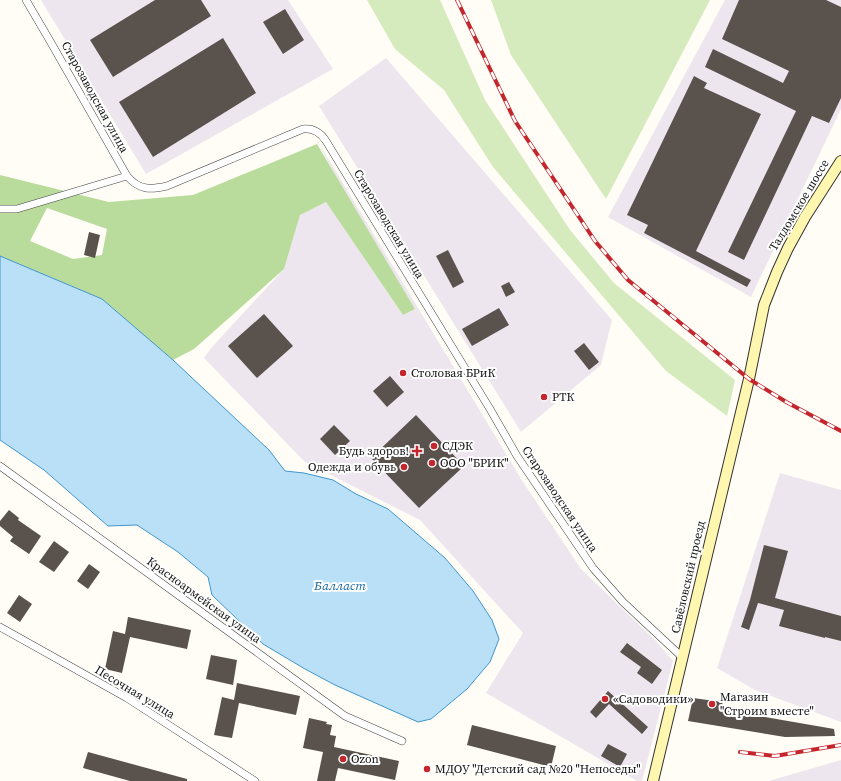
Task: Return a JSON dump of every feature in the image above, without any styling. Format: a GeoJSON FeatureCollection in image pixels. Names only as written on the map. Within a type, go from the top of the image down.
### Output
{"type":"FeatureCollection","features":[{"type":"Feature","properties":{"kind":"main road","name":"Талдомское шоссе"},"geometry":{"type":"LineString","coordinates":[[749,379],[764,305],[777,272],[796,232],[841,161]]}},
{"type":"Feature","properties":{"kind":"main road","name":"Савёловский проезд"},"geometry":{"type":"LineString","coordinates":[[653,781],[749,379]]}},
{"type":"Feature","properties":{"kind":"street","name":"Старозаводская улица"},"geometry":{"type":"LineString","coordinates":[[26,0],[127,176],[133,183],[139,186],[160,187],[175,183],[302,129],[310,129],[319,133],[326,141],[490,409],[517,456],[589,561],[623,602],[671,649],[682,657]]}},
{"type":"Feature","properties":{"kind":"street"},"geometry":{"type":"LineString","coordinates":[[0,209],[17,209],[127,176]]}},
{"type":"Feature","properties":{"kind":"street","name":"Красноармейская улица"},"geometry":{"type":"LineString","coordinates":[[0,466],[345,716],[402,742]]}},
{"type":"Feature","properties":{"kind":"street","name":"Песочная улица"},"geometry":{"type":"LineString","coordinates":[[0,627],[127,698],[255,781]]}},
{"type":"Feature","properties":{"kind":"shaded area"},"geometry":{"type":"Polygon","coordinates":[[[41,0],[288,0],[333,69],[146,174],[41,0]]]}},
{"type":"Feature","properties":{"kind":"shaded area"},"geometry":{"type":"Polygon","coordinates":[[[725,0],[841,0],[841,109],[751,297],[608,217],[725,0]]]}},
{"type":"Feature","properties":{"kind":"shaded area"},"geometry":{"type":"Polygon","coordinates":[[[386,58],[612,320],[601,365],[521,432],[319,106],[386,58]]]}},
{"type":"Feature","properties":{"kind":"shaded area"},"geometry":{"type":"Polygon","coordinates":[[[315,137],[523,482],[581,569],[656,641],[673,661],[642,781],[637,781],[486,693],[523,633],[420,520],[305,462],[204,358],[212,347],[284,269],[300,215],[326,202],[403,315],[415,309],[340,184],[315,137]]]}},
{"type":"Feature","properties":{"kind":"shaded area"},"geometry":{"type":"Polygon","coordinates":[[[780,473],[841,490],[841,722],[755,690],[717,668],[780,473]]]}},
{"type":"Feature","properties":{"kind":"shaded area"},"geometry":{"type":"Polygon","coordinates":[[[841,760],[841,781],[769,781],[841,760]]]}},
{"type":"Feature","properties":{"kind":"green space"},"geometry":{"type":"Polygon","coordinates":[[[367,0],[440,0],[485,100],[570,230],[614,283],[735,380],[727,416],[666,371],[493,167],[444,90],[395,49],[367,0]]]}},
{"type":"Feature","properties":{"kind":"green space"},"geometry":{"type":"Polygon","coordinates":[[[491,0],[710,0],[606,199],[511,55],[491,0]]]}},
{"type":"Feature","properties":{"kind":"green space"},"geometry":{"type":"Polygon","coordinates":[[[317,144],[415,309],[403,315],[326,202],[300,215],[284,269],[194,349],[173,360],[102,299],[0,256],[0,175],[109,202],[193,195],[317,144]],[[47,208],[30,241],[73,259],[102,255],[107,229],[47,208]]]}},
{"type":"Feature","properties":{"kind":"water","name":"Балласт"},"geometry":{"type":"Polygon","coordinates":[[[0,256],[102,299],[173,360],[269,450],[285,471],[304,473],[333,480],[356,494],[388,509],[445,558],[473,591],[492,620],[499,639],[490,662],[467,689],[431,719],[418,722],[335,685],[263,644],[212,595],[208,577],[178,552],[137,525],[108,526],[44,470],[0,440],[0,256]]]}},
{"type":"Feature","properties":{"kind":"building"},"geometry":{"type":"Polygon","coordinates":[[[155,0],[201,0],[211,16],[113,77],[90,40],[155,0]]]}},
{"type":"Feature","properties":{"kind":"building"},"geometry":{"type":"Polygon","coordinates":[[[739,0],[826,0],[841,7],[841,98],[829,123],[812,116],[744,260],[728,252],[796,111],[705,67],[713,49],[783,83],[789,71],[722,39],[739,0]]]}},
{"type":"Feature","properties":{"kind":"building"},"geometry":{"type":"Polygon","coordinates":[[[285,9],[304,40],[283,54],[263,22],[285,9]]]}},
{"type":"Feature","properties":{"kind":"building"},"geometry":{"type":"Polygon","coordinates":[[[223,38],[256,93],[153,157],[119,102],[223,38]]]}},
{"type":"Feature","properties":{"kind":"building"},"geometry":{"type":"Polygon","coordinates":[[[694,76],[707,83],[704,88],[761,114],[696,251],[751,280],[747,287],[644,233],[648,225],[627,215],[694,76]]]}},
{"type":"Feature","properties":{"kind":"building"},"geometry":{"type":"Polygon","coordinates":[[[89,232],[100,235],[95,258],[84,255],[89,232]]]}},
{"type":"Feature","properties":{"kind":"building"},"geometry":{"type":"Polygon","coordinates":[[[448,250],[464,282],[453,288],[436,256],[448,250]]]}},
{"type":"Feature","properties":{"kind":"building"},"geometry":{"type":"Polygon","coordinates":[[[509,282],[515,292],[506,297],[501,286],[509,282]]]}},
{"type":"Feature","properties":{"kind":"building"},"geometry":{"type":"Polygon","coordinates":[[[499,308],[509,325],[472,346],[462,329],[499,308]]]}},
{"type":"Feature","properties":{"kind":"building"},"geometry":{"type":"Polygon","coordinates":[[[264,314],[293,346],[257,378],[228,346],[264,314]]]}},
{"type":"Feature","properties":{"kind":"building"},"geometry":{"type":"Polygon","coordinates":[[[584,343],[599,362],[589,370],[574,351],[584,343]]]}},
{"type":"Feature","properties":{"kind":"building"},"geometry":{"type":"Polygon","coordinates":[[[390,376],[404,392],[387,407],[373,391],[390,376]]]}},
{"type":"Feature","properties":{"kind":"building"},"geometry":{"type":"Polygon","coordinates":[[[416,415],[464,466],[419,508],[371,458],[416,415]]]}},
{"type":"Feature","properties":{"kind":"building"},"geometry":{"type":"Polygon","coordinates":[[[334,425],[350,441],[335,455],[320,439],[334,425]]]}},
{"type":"Feature","properties":{"kind":"building"},"geometry":{"type":"Polygon","coordinates":[[[9,510],[19,518],[18,520],[41,536],[29,554],[10,541],[13,537],[0,526],[0,521],[9,510]]]}},
{"type":"Feature","properties":{"kind":"building"},"geometry":{"type":"Polygon","coordinates":[[[54,541],[69,552],[54,572],[39,562],[54,541]]]}},
{"type":"Feature","properties":{"kind":"building"},"geometry":{"type":"Polygon","coordinates":[[[764,545],[788,551],[775,598],[841,616],[841,641],[779,626],[784,610],[758,603],[749,630],[741,627],[750,600],[764,545]]]}},
{"type":"Feature","properties":{"kind":"building"},"geometry":{"type":"Polygon","coordinates":[[[89,564],[100,572],[88,589],[77,581],[89,564]]]}},
{"type":"Feature","properties":{"kind":"building"},"geometry":{"type":"Polygon","coordinates":[[[19,595],[32,604],[20,622],[7,613],[19,595]]]}},
{"type":"Feature","properties":{"kind":"building"},"geometry":{"type":"Polygon","coordinates":[[[128,617],[191,630],[187,649],[130,637],[122,673],[105,669],[113,631],[125,634],[128,617]]]}},
{"type":"Feature","properties":{"kind":"building"},"geometry":{"type":"Polygon","coordinates":[[[627,643],[662,670],[652,684],[637,673],[641,667],[620,652],[627,643]]]}},
{"type":"Feature","properties":{"kind":"building"},"geometry":{"type":"Polygon","coordinates":[[[211,655],[237,660],[233,685],[206,679],[211,655]]]}},
{"type":"Feature","properties":{"kind":"building"},"geometry":{"type":"Polygon","coordinates":[[[237,683],[300,696],[296,715],[239,703],[232,738],[214,735],[222,697],[234,700],[237,683]]]}},
{"type":"Feature","properties":{"kind":"building"},"geometry":{"type":"Polygon","coordinates":[[[608,691],[648,727],[642,734],[609,704],[596,718],[590,712],[608,691]]]}},
{"type":"Feature","properties":{"kind":"building"},"geometry":{"type":"Polygon","coordinates":[[[693,698],[722,702],[724,710],[834,729],[835,736],[785,737],[688,721],[693,698]]]}},
{"type":"Feature","properties":{"kind":"building"},"geometry":{"type":"Polygon","coordinates":[[[309,718],[327,722],[326,724],[332,725],[330,735],[336,736],[334,747],[399,761],[395,780],[338,768],[335,781],[317,781],[323,752],[303,748],[309,718]]]}},
{"type":"Feature","properties":{"kind":"building"},"geometry":{"type":"Polygon","coordinates":[[[472,725],[556,746],[551,767],[467,745],[472,725]]]}},
{"type":"Feature","properties":{"kind":"building"},"geometry":{"type":"Polygon","coordinates":[[[608,744],[627,754],[620,767],[601,756],[608,744]]]}},
{"type":"Feature","properties":{"kind":"building"},"geometry":{"type":"Polygon","coordinates":[[[88,752],[187,779],[187,781],[130,781],[83,768],[88,752]]]}},
{"type":"Feature","properties":{"kind":"railway"},"geometry":{"type":"LineString","coordinates":[[457,0],[515,121],[595,241],[628,280],[749,379],[788,403],[841,431]]}},
{"type":"Feature","properties":{"kind":"railway"},"geometry":{"type":"LineString","coordinates":[[740,752],[775,756],[841,745]]}},
{"type":"Feature","properties":{"kind":"place","name":"Столовая БРиК"},"geometry":{"type":"Point","coordinates":[403,373]}},
{"type":"Feature","properties":{"kind":"place","name":"РТК"},"geometry":{"type":"Point","coordinates":[544,397]}},
{"type":"Feature","properties":{"kind":"place","name":"СДЭК"},"geometry":{"type":"Point","coordinates":[434,446]}},
{"type":"Feature","properties":{"kind":"place","name":"Будь здоров!"},"geometry":{"type":"Point","coordinates":[417,451]}},
{"type":"Feature","properties":{"kind":"place","name":"ООО \"БРИК\""},"geometry":{"type":"Point","coordinates":[432,463]}},
{"type":"Feature","properties":{"kind":"place","name":"Одежда и обувь"},"geometry":{"type":"Point","coordinates":[404,467]}},
{"type":"Feature","properties":{"kind":"place","name":"«Садоводики»"},"geometry":{"type":"Point","coordinates":[605,699]}},
{"type":"Feature","properties":{"kind":"place","name":"Магазин \"Строим вместе\""},"geometry":{"type":"Point","coordinates":[712,704]}},
{"type":"Feature","properties":{"kind":"place","name":"Ozon"},"geometry":{"type":"Point","coordinates":[343,759]}},
{"type":"Feature","properties":{"kind":"place","name":"МДОУ \"Детский сад №20 \"Непоседы\""},"geometry":{"type":"Point","coordinates":[427,769]}}]}
